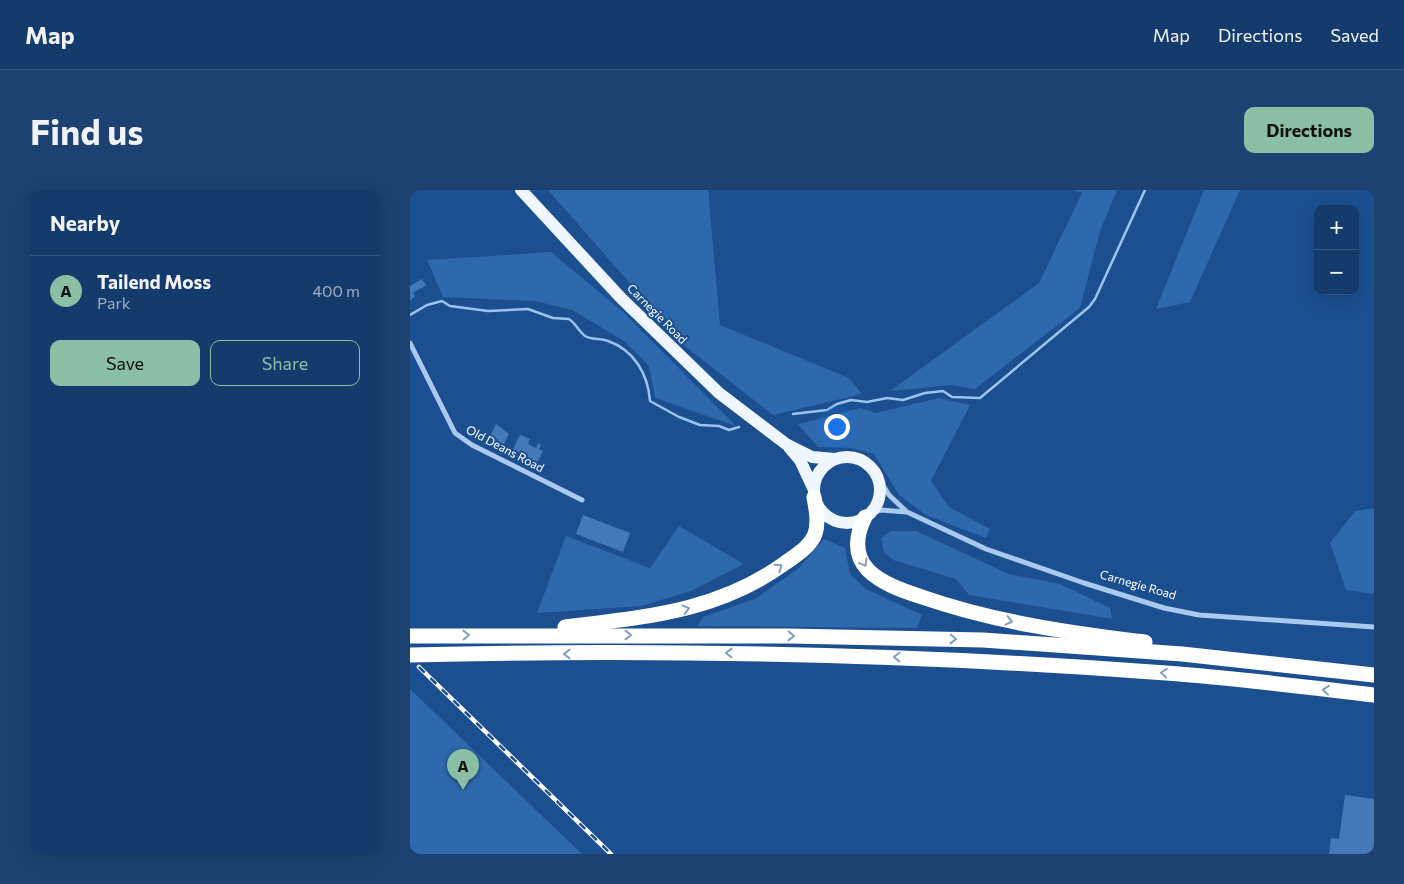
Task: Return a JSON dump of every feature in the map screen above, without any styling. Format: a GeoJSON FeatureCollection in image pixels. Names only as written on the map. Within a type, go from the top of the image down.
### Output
{"type":"FeatureCollection","features":[{"type":"Feature","properties":{"kind":"highway"},"geometry":{"type":"LineString","coordinates":[[499,635],[685,610],[737,591],[777,568],[810,543],[817,525],[814,493]]}},
{"type":"Feature","properties":{"kind":"highway"},"geometry":{"type":"LineString","coordinates":[[866,516],[858,530],[857,549],[867,569],[893,586],[949,607],[1032,626],[1374,670]]}},
{"type":"Feature","properties":{"kind":"highway"},"geometry":{"type":"LineString","coordinates":[[414,636],[789,636],[984,640],[1182,654],[1374,675]]}},
{"type":"Feature","properties":{"kind":"highway"},"geometry":{"type":"LineString","coordinates":[[418,655],[778,653],[976,660],[1169,673],[1374,695]]}},
{"type":"Feature","properties":{"kind":"main road","name":"Carnegie Road"},"geometry":{"type":"LineString","coordinates":[[521,190],[621,298],[719,394],[786,444],[812,457],[835,459]]}},
{"type":"Feature","properties":{"kind":"main road","name":"Carnegie Road"},"geometry":{"type":"LineString","coordinates":[[786,444],[800,460],[814,493]]}},
{"type":"Feature","properties":{"kind":"main road"},"geometry":{"type":"LineString","coordinates":[[857,458],[875,472],[880,490],[874,508],[866,516],[844,522],[834,520],[818,506],[814,493],[815,482],[822,468],[835,459],[857,458]]}},
{"type":"Feature","properties":{"kind":"street","name":"Old Deans Road"},"geometry":{"type":"LineString","coordinates":[[410,343],[455,433],[472,445],[582,500]]}},
{"type":"Feature","properties":{"kind":"street","name":"Carnegie Road"},"geometry":{"type":"LineString","coordinates":[[875,472],[889,494],[907,512],[986,549],[1164,608],[1199,615],[1374,627]]}},
{"type":"Feature","properties":{"kind":"street","name":"Carnegie Road"},"geometry":{"type":"LineString","coordinates":[[866,516],[880,510],[907,512]]}},
{"type":"Feature","properties":{"kind":"shaded area"},"geometry":{"type":"Polygon","coordinates":[[[548,190],[708,190],[720,325],[849,378],[862,394],[773,415],[686,347],[548,190]]]}},
{"type":"Feature","properties":{"kind":"shaded area"},"geometry":{"type":"Polygon","coordinates":[[[1074,190],[1117,190],[1100,231],[1080,308],[975,389],[952,385],[890,391],[1039,283],[1082,193],[1074,190]]]}},
{"type":"Feature","properties":{"kind":"shaded area"},"geometry":{"type":"Polygon","coordinates":[[[1204,190],[1240,190],[1190,302],[1156,309],[1204,190]]]}},
{"type":"Feature","properties":{"kind":"shaded area"},"geometry":{"type":"Polygon","coordinates":[[[551,252],[622,311],[736,426],[655,398],[649,366],[624,341],[572,310],[535,301],[443,297],[427,260],[551,252]]]}},
{"type":"Feature","properties":{"kind":"shaded area"},"geometry":{"type":"Polygon","coordinates":[[[939,398],[970,405],[931,481],[949,507],[990,529],[986,538],[926,515],[899,495],[874,454],[850,448],[818,447],[798,424],[861,408],[876,413],[939,398]]]}},
{"type":"Feature","properties":{"kind":"shaded area"},"geometry":{"type":"Polygon","coordinates":[[[1374,508],[1374,594],[1346,590],[1330,543],[1355,511],[1374,508]]]}},
{"type":"Feature","properties":{"kind":"shaded area"},"geometry":{"type":"Polygon","coordinates":[[[679,526],[744,564],[691,591],[641,606],[537,613],[566,536],[650,568],[679,526]]]}},
{"type":"Feature","properties":{"kind":"shaded area"},"geometry":{"type":"Polygon","coordinates":[[[891,531],[916,531],[1009,574],[1060,584],[1110,608],[1112,619],[969,595],[956,579],[893,560],[884,552],[881,538],[891,531]]]}},
{"type":"Feature","properties":{"kind":"shaded area"},"geometry":{"type":"Polygon","coordinates":[[[824,539],[845,548],[850,574],[866,589],[922,615],[917,628],[697,626],[703,617],[755,599],[799,568],[824,539]]]}},
{"type":"Feature","properties":{"kind":"shaded area"},"geometry":{"type":"Polygon","coordinates":[[[410,689],[582,854],[410,854],[410,689]]]}},
{"type":"Feature","properties":{"kind":"building"},"geometry":{"type":"Polygon","coordinates":[[[422,279],[426,285],[413,293],[415,297],[410,300],[410,286],[422,279]]]}},
{"type":"Feature","properties":{"kind":"building"},"geometry":{"type":"Polygon","coordinates":[[[496,424],[509,434],[503,446],[497,443],[498,440],[490,436],[496,424]]]}},
{"type":"Feature","properties":{"kind":"building"},"geometry":{"type":"Polygon","coordinates":[[[520,435],[530,439],[528,444],[536,448],[538,443],[541,445],[539,449],[543,451],[537,463],[513,449],[520,435]]]}},
{"type":"Feature","properties":{"kind":"building"},"geometry":{"type":"Polygon","coordinates":[[[583,515],[630,533],[623,552],[576,534],[583,515]]]}},
{"type":"Feature","properties":{"kind":"building"},"geometry":{"type":"Polygon","coordinates":[[[1345,795],[1374,799],[1374,854],[1329,854],[1331,838],[1339,839],[1345,795]]]}},
{"type":"Feature","properties":{"kind":"waterway"},"geometry":{"type":"LineString","coordinates":[[793,414],[827,410],[837,404],[851,400],[867,402],[887,398],[903,400],[925,393],[943,391],[952,397],[980,398],[1089,307],[1095,299],[1145,190]]}},
{"type":"Feature","properties":{"kind":"waterway"},"geometry":{"type":"LineString","coordinates":[[410,315],[427,305],[442,301],[450,306],[488,311],[528,309],[553,318],[569,319],[585,336],[617,345],[632,357],[643,373],[650,401],[679,417],[700,425],[719,426],[729,430],[739,427]]}},
{"type":"Feature","properties":{"kind":"railway"},"geometry":{"type":"LineString","coordinates":[[419,667],[611,854]]}},
{"type":"Feature","properties":{"kind":"place","name":"Tailend Moss"},"geometry":{"type":"Point","coordinates":[463,790]}}]}
